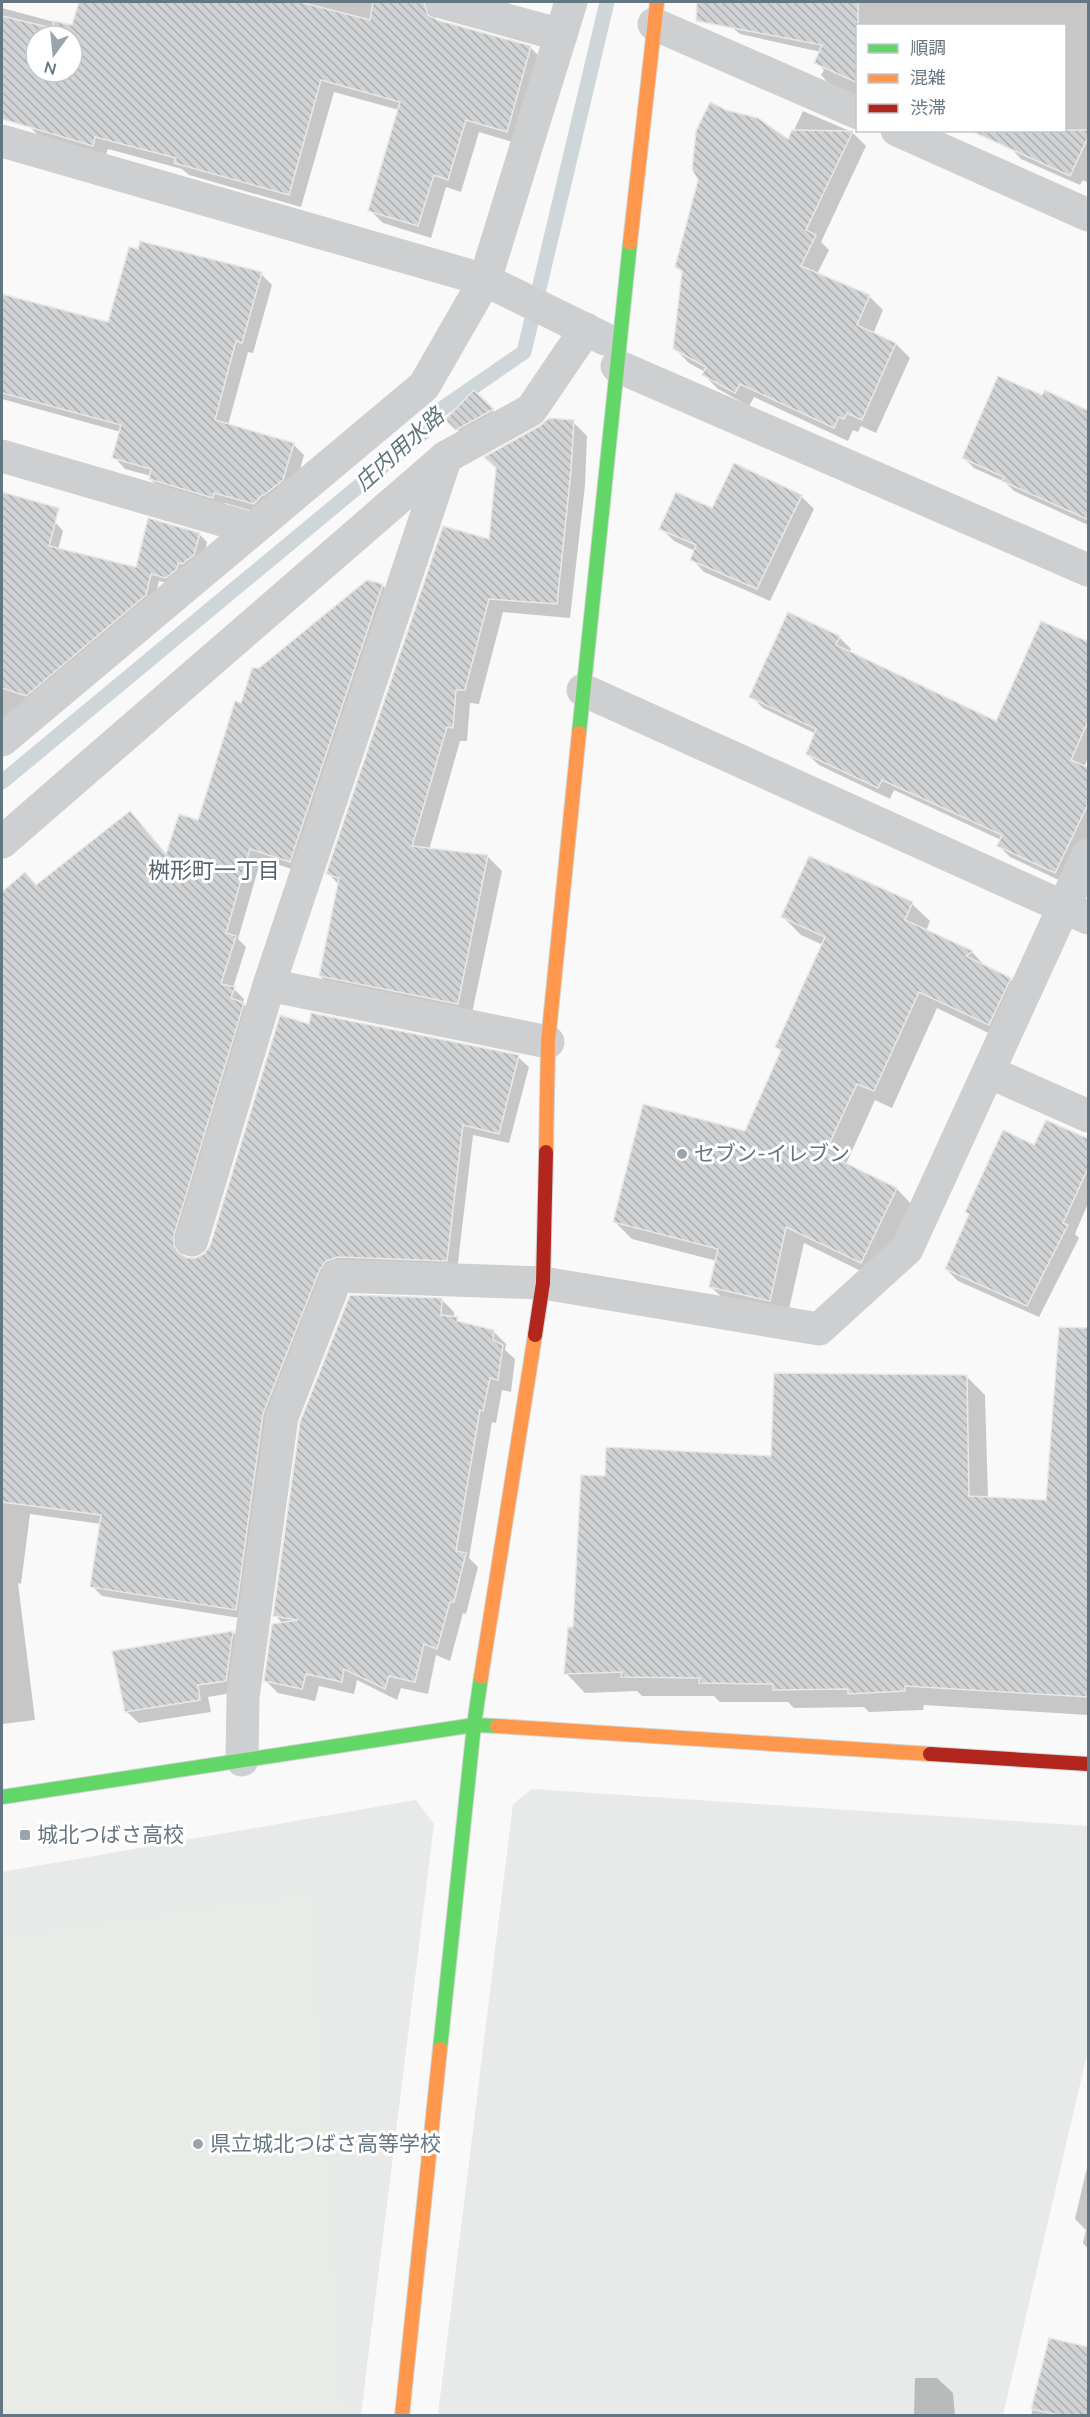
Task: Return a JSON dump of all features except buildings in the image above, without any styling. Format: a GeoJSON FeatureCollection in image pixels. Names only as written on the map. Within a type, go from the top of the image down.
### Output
{"type":"FeatureCollection","features":[{"type":"Feature","properties":{"kind":"street"},"geometry":{"type":"LineString","coordinates":[[442,2],[561,34]]}},
{"type":"Feature","properties":{"kind":"street"},"geometry":{"type":"LineString","coordinates":[[2,740],[424,386],[485,280],[572,2]]}},
{"type":"Feature","properties":{"kind":"street"},"geometry":{"type":"LineString","coordinates":[[402,2415],[474,1725],[543,1283],[548,1042],[617,355],[656,13],[856,112]]}},
{"type":"Feature","properties":{"kind":"street"},"geometry":{"type":"LineString","coordinates":[[902,132],[1089,214]]}},
{"type":"Feature","properties":{"kind":"street"},"geometry":{"type":"LineString","coordinates":[[2,141],[485,280],[580,326],[617,355],[1089,570]]}},
{"type":"Feature","properties":{"kind":"street"},"geometry":{"type":"LineString","coordinates":[[2,842],[447,458],[531,410],[580,326]]}},
{"type":"Feature","properties":{"kind":"street"},"geometry":{"type":"LineString","coordinates":[[2,456],[253,529]]}},
{"type":"Feature","properties":{"kind":"street"},"geometry":{"type":"LineString","coordinates":[[192,1240],[269,985],[447,458]]}},
{"type":"Feature","properties":{"kind":"street"},"geometry":{"type":"LineString","coordinates":[[583,690],[1076,913]]}},
{"type":"Feature","properties":{"kind":"street"},"geometry":{"type":"LineString","coordinates":[[242,1760],[243,1697],[282,1418],[337,1276],[543,1283],[819,1329],[907,1249],[989,1072],[1076,913],[1089,854]]}},
{"type":"Feature","properties":{"kind":"street"},"geometry":{"type":"LineString","coordinates":[[269,985],[548,1042]]}},
{"type":"Feature","properties":{"kind":"street"},"geometry":{"type":"LineString","coordinates":[[989,1072],[1089,1116]]}},
{"type":"Feature","properties":{"kind":"street"},"geometry":{"type":"LineString","coordinates":[[2,1797],[474,1725],[1089,1764]]}},
{"type":"Feature","properties":{"kind":"shaded area"},"geometry":{"type":"Polygon","coordinates":[[[532,1789],[1088,1826],[1088,2050],[1003,2415],[438,2415],[513,1804],[532,1789]]]}},
{"type":"Feature","properties":{"kind":"shaded area","name":"県立城北つばさ高等学校"},"geometry":{"type":"Polygon","coordinates":[[[416,1800],[434,1824],[361,2415],[2,2416],[2,1872],[416,1800]]]}},
{"type":"Feature","properties":{"kind":"shaded area","name":"県立城北つばさ高等学校"},"geometry":{"type":"Polygon","coordinates":[[[310,1893],[343,2414],[333,2416],[2,2415],[2,1936],[310,1893]]]}},
{"type":"Feature","properties":{"kind":"waterway","name":"庄内用水路"},"geometry":{"type":"LineString","coordinates":[[2,782],[424,432],[433,415],[524,352],[607,2]]}},
{"type":"Feature","properties":{"kind":"traffic: fast"},"geometry":{"type":"LineString","coordinates":[[579,733],[630,243]]}},
{"type":"Feature","properties":{"kind":"traffic: fast"},"geometry":{"type":"LineString","coordinates":[[440,2049],[481,1677]]}},
{"type":"Feature","properties":{"kind":"traffic: fast"},"geometry":{"type":"LineString","coordinates":[[2,1797],[474,1725],[497,1726]]}},
{"type":"Feature","properties":{"kind":"traffic: slow"},"geometry":{"type":"LineString","coordinates":[[630,243],[657,2]]}},
{"type":"Feature","properties":{"kind":"traffic: slow"},"geometry":{"type":"LineString","coordinates":[[546,1152],[548,1042],[579,733]]}},
{"type":"Feature","properties":{"kind":"traffic: slow"},"geometry":{"type":"LineString","coordinates":[[481,1677],[535,1335]]}},
{"type":"Feature","properties":{"kind":"traffic: slow"},"geometry":{"type":"LineString","coordinates":[[497,1726],[930,1754]]}},
{"type":"Feature","properties":{"kind":"traffic: slow"},"geometry":{"type":"LineString","coordinates":[[402,2416],[440,2049]]}},
{"type":"Feature","properties":{"kind":"traffic: jam"},"geometry":{"type":"LineString","coordinates":[[535,1335],[543,1283],[546,1152]]}},
{"type":"Feature","properties":{"kind":"traffic: jam"},"geometry":{"type":"LineString","coordinates":[[930,1754],[1088,1764]]}},
{"type":"Feature","properties":{"kind":"place","name":"セブン-イレブン"},"geometry":{"type":"Point","coordinates":[682,1154]}},
{"type":"Feature","properties":{"kind":"place","name":"城北つばさ高校"},"geometry":{"type":"Point","coordinates":[25,1835]}},
{"type":"Feature","properties":{"kind":"place","name":"県立城北つばさ高等学校"},"geometry":{"type":"Point","coordinates":[198,2144]}},
{"type":"Feature","properties":{"kind":"district","name":"桝形町一丁目"},"geometry":{"type":"Point","coordinates":[214,870]}}]}
